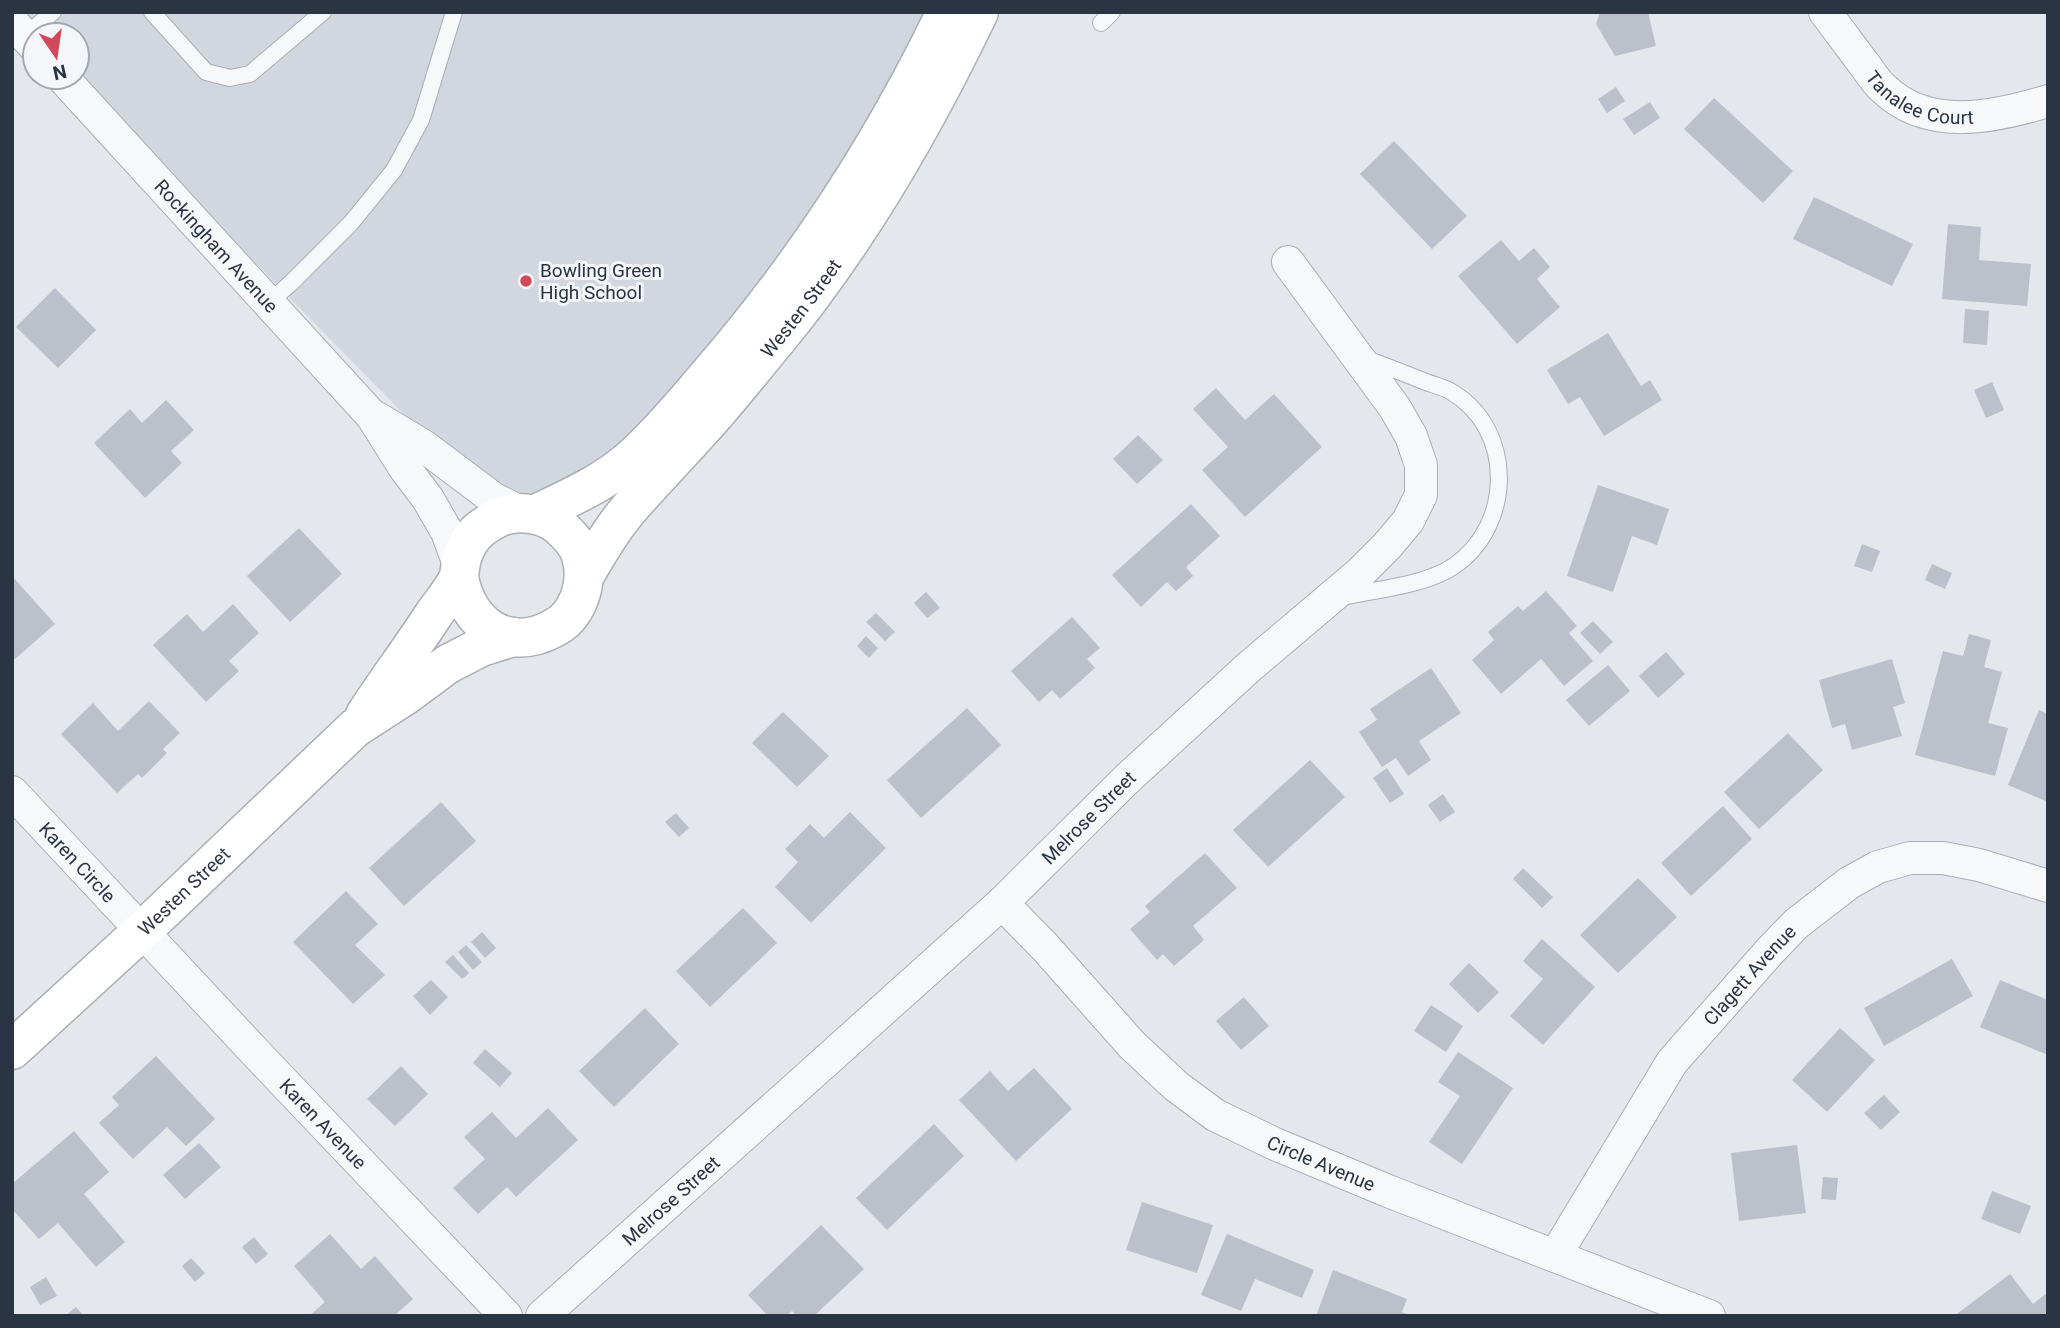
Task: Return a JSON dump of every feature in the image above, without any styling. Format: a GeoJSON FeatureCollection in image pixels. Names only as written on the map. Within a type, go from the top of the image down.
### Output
{"type":"FeatureCollection","features":[{"type":"Feature","properties":{"kind":"street","name":"Westen Street"},"geometry":{"type":"LineString","coordinates":[[529,514],[599,483],[631,459],[679,410],[740,338],[811,243],[877,140],[946,12]]}},
{"type":"Feature","properties":{"kind":"street","name":"Westen Street"},"geometry":{"type":"LineString","coordinates":[[584,577],[601,547],[627,511],[703,428],[829,271],[884,190],[934,102],[979,12]]}},
{"type":"Feature","properties":{"kind":"street","name":"Tanalee Court"},"geometry":{"type":"LineString","coordinates":[[1825,12],[1883,89],[1915,108],[1950,118],[1968,118],[2007,112],[2048,101]]}},
{"type":"Feature","properties":{"kind":"street","name":"Rockingham Avenue"},"geometry":{"type":"LineString","coordinates":[[75,91],[372,415],[447,532],[460,572]]}},
{"type":"Feature","properties":{"kind":"street","name":"Melrose Street"},"geometry":{"type":"LineString","coordinates":[[542,1316],[1002,903],[1127,779],[1249,667],[1360,573],[1387,547],[1408,521],[1421,495],[1421,465],[1411,436],[1395,408],[1288,262]]}},
{"type":"Feature","properties":{"kind":"street","name":"Rockingham Avenue"},"geometry":{"type":"LineString","coordinates":[[372,415],[425,447],[494,499],[529,514]]}},
{"type":"Feature","properties":{"kind":"street"},"geometry":{"type":"LineString","coordinates":[[529,514],[556,522],[572,537],[581,556],[584,577],[580,597],[570,615],[554,629],[534,636],[513,637],[482,623],[470,610],[462,594],[460,572],[465,549],[475,534],[488,523],[505,515],[529,514]]}},
{"type":"Feature","properties":{"kind":"street","name":"Westen Street"},"geometry":{"type":"LineString","coordinates":[[355,728],[460,572]]}},
{"type":"Feature","properties":{"kind":"street","name":"Westen Street"},"geometry":{"type":"LineString","coordinates":[[12,1050],[142,931],[355,728],[448,664],[481,647],[513,637]]}},
{"type":"Feature","properties":{"kind":"street","name":"Karen Circle"},"geometry":{"type":"LineString","coordinates":[[12,792],[142,931]]}},
{"type":"Feature","properties":{"kind":"street","name":"Clagett Avenue"},"geometry":{"type":"LineString","coordinates":[[1555,1256],[1671,1062],[1787,933],[1849,883],[1878,867],[1910,858],[1944,858],[1979,865],[2048,886]]}},
{"type":"Feature","properties":{"kind":"street","name":"Circle Avenue"},"geometry":{"type":"LineString","coordinates":[[1002,903],[1132,1045],[1176,1086],[1215,1115],[1275,1144],[1388,1191],[1709,1316]]}},
{"type":"Feature","properties":{"kind":"street","name":"Karen Avenue"},"geometry":{"type":"LineString","coordinates":[[142,931],[506,1316]]}},
{"type":"Feature","properties":{"kind":"lane"},"geometry":{"type":"LineString","coordinates":[[152,12],[206,72],[230,78],[250,74],[323,12]]}},
{"type":"Feature","properties":{"kind":"lane"},"geometry":{"type":"LineString","coordinates":[[270,302],[351,223],[394,170],[421,120],[454,12]]}},
{"type":"Feature","properties":{"kind":"lane"},"geometry":{"type":"LineString","coordinates":[[1326,600],[1417,581],[1454,566],[1470,553],[1482,538],[1498,501],[1498,459],[1481,419],[1467,403],[1450,391],[1354,355]]}},
{"type":"Feature","properties":{"kind":"shaded area","name":"Bowling Green High School"},"geometry":{"type":"Polygon","coordinates":[[[12,12],[934,12],[797,252],[586,485],[514,502],[434,445],[87,91],[91,91],[91,21],[21,21],[12,12]]]}},
{"type":"Feature","properties":{"kind":"building"},"geometry":{"type":"Polygon","coordinates":[[[1600,12],[1648,12],[1656,46],[1615,56],[1596,24],[1600,12]]]}},
{"type":"Feature","properties":{"kind":"building"},"geometry":{"type":"Polygon","coordinates":[[[1616,87],[1625,101],[1607,113],[1598,99],[1616,87]]]}},
{"type":"Feature","properties":{"kind":"building"},"geometry":{"type":"Polygon","coordinates":[[[1714,98],[1793,171],[1763,203],[1684,129],[1714,98]]]}},
{"type":"Feature","properties":{"kind":"building"},"geometry":{"type":"Polygon","coordinates":[[[1650,102],[1660,118],[1634,135],[1623,119],[1650,102]]]}},
{"type":"Feature","properties":{"kind":"building"},"geometry":{"type":"Polygon","coordinates":[[[1394,141],[1467,216],[1432,249],[1360,174],[1394,141]]]}},
{"type":"Feature","properties":{"kind":"building"},"geometry":{"type":"Polygon","coordinates":[[[1814,197],[1913,244],[1892,286],[1793,239],[1814,197]]]}},
{"type":"Feature","properties":{"kind":"building"},"geometry":{"type":"Polygon","coordinates":[[[1948,224],[1981,227],[1979,260],[2031,264],[2027,306],[1942,299],[1948,224]]]}},
{"type":"Feature","properties":{"kind":"building"},"geometry":{"type":"Polygon","coordinates":[[[1501,240],[1519,261],[1534,248],[1550,267],[1537,279],[1560,307],[1517,344],[1458,276],[1501,240]]]}},
{"type":"Feature","properties":{"kind":"building"},"geometry":{"type":"Polygon","coordinates":[[[55,288],[96,330],[58,368],[16,327],[55,288]]]}},
{"type":"Feature","properties":{"kind":"building"},"geometry":{"type":"Polygon","coordinates":[[[1965,309],[1989,311],[1987,345],[1963,343],[1965,309]]]}},
{"type":"Feature","properties":{"kind":"building"},"geometry":{"type":"Polygon","coordinates":[[[1608,333],[1641,386],[1650,380],[1662,400],[1604,436],[1580,397],[1568,404],[1547,370],[1608,333]]]}},
{"type":"Feature","properties":{"kind":"building"},"geometry":{"type":"Polygon","coordinates":[[[1992,382],[2004,410],[1986,418],[1974,390],[1992,382]]]}},
{"type":"Feature","properties":{"kind":"building"},"geometry":{"type":"Polygon","coordinates":[[[1216,388],[1245,420],[1274,394],[1322,447],[1245,517],[1202,470],[1228,447],[1193,409],[1216,388]]]}},
{"type":"Feature","properties":{"kind":"building"},"geometry":{"type":"Polygon","coordinates":[[[166,400],[194,430],[171,451],[182,463],[145,498],[94,443],[130,409],[142,423],[166,400]]]}},
{"type":"Feature","properties":{"kind":"building"},"geometry":{"type":"Polygon","coordinates":[[[1138,435],[1163,460],[1137,484],[1113,459],[1138,435]]]}},
{"type":"Feature","properties":{"kind":"building"},"geometry":{"type":"Polygon","coordinates":[[[1598,485],[1669,509],[1657,545],[1632,536],[1613,592],[1567,576],[1598,485]]]}},
{"type":"Feature","properties":{"kind":"building"},"geometry":{"type":"Polygon","coordinates":[[[1191,504],[1220,536],[1186,567],[1193,576],[1176,591],[1167,582],[1141,607],[1112,575],[1191,504]]]}},
{"type":"Feature","properties":{"kind":"building"},"geometry":{"type":"Polygon","coordinates":[[[299,528],[342,574],[290,622],[247,576],[299,528]]]}},
{"type":"Feature","properties":{"kind":"building"},"geometry":{"type":"Polygon","coordinates":[[[1862,544],[1880,551],[1872,572],[1854,566],[1862,544]]]}},
{"type":"Feature","properties":{"kind":"building"},"geometry":{"type":"Polygon","coordinates":[[[1932,564],[1952,573],[1945,589],[1925,580],[1932,564]]]}},
{"type":"Feature","properties":{"kind":"building"},"geometry":{"type":"Polygon","coordinates":[[[12,576],[55,624],[15,659],[12,655],[12,576]]]}},
{"type":"Feature","properties":{"kind":"building"},"geometry":{"type":"Polygon","coordinates":[[[1546,591],[1577,626],[1569,633],[1593,661],[1564,686],[1541,659],[1501,694],[1472,660],[1494,640],[1488,632],[1518,606],[1523,611],[1546,591]]]}},
{"type":"Feature","properties":{"kind":"building"},"geometry":{"type":"Polygon","coordinates":[[[926,592],[940,608],[927,618],[914,603],[926,592]]]}},
{"type":"Feature","properties":{"kind":"building"},"geometry":{"type":"Polygon","coordinates":[[[233,604],[259,633],[229,661],[239,671],[206,702],[153,645],[187,614],[203,632],[233,604]]]}},
{"type":"Feature","properties":{"kind":"building"},"geometry":{"type":"Polygon","coordinates":[[[876,613],[895,632],[885,641],[866,622],[876,613]]]}},
{"type":"Feature","properties":{"kind":"building"},"geometry":{"type":"Polygon","coordinates":[[[1072,617],[1100,648],[1087,659],[1095,668],[1060,699],[1052,690],[1039,702],[1011,671],[1072,617]]]}},
{"type":"Feature","properties":{"kind":"building"},"geometry":{"type":"Polygon","coordinates":[[[1593,621],[1613,642],[1600,654],[1580,633],[1593,621]]]}},
{"type":"Feature","properties":{"kind":"building"},"geometry":{"type":"Polygon","coordinates":[[[1969,634],[1991,640],[1984,667],[2002,672],[1988,723],[2008,728],[1995,776],[1915,755],[1943,651],[1963,656],[1969,634]]]}},
{"type":"Feature","properties":{"kind":"building"},"geometry":{"type":"Polygon","coordinates":[[[866,636],[878,648],[869,658],[857,646],[866,636]]]}},
{"type":"Feature","properties":{"kind":"building"},"geometry":{"type":"Polygon","coordinates":[[[1666,652],[1685,674],[1658,698],[1639,676],[1666,652]]]}},
{"type":"Feature","properties":{"kind":"building"},"geometry":{"type":"Polygon","coordinates":[[[1892,659],[1905,703],[1893,707],[1902,736],[1852,750],[1845,724],[1832,728],[1819,680],[1892,659]]]}},
{"type":"Feature","properties":{"kind":"building"},"geometry":{"type":"Polygon","coordinates":[[[1608,665],[1630,691],[1589,726],[1566,700],[1608,665]]]}},
{"type":"Feature","properties":{"kind":"building"},"geometry":{"type":"Polygon","coordinates":[[[1431,668],[1461,713],[1419,741],[1431,760],[1408,776],[1396,758],[1382,767],[1359,732],[1377,720],[1370,709],[1431,668]]]}},
{"type":"Feature","properties":{"kind":"building"},"geometry":{"type":"Polygon","coordinates":[[[149,701],[180,733],[163,749],[167,753],[142,778],[138,774],[117,793],[61,734],[93,703],[118,731],[149,701]]]}},
{"type":"Feature","properties":{"kind":"building"},"geometry":{"type":"Polygon","coordinates":[[[967,708],[1001,745],[921,818],[887,780],[967,708]]]}},
{"type":"Feature","properties":{"kind":"building"},"geometry":{"type":"Polygon","coordinates":[[[2039,710],[2048,714],[2048,802],[2008,785],[2039,710]]]}},
{"type":"Feature","properties":{"kind":"building"},"geometry":{"type":"Polygon","coordinates":[[[783,712],[829,756],[797,787],[752,743],[783,712]]]}},
{"type":"Feature","properties":{"kind":"building"},"geometry":{"type":"Polygon","coordinates":[[[1788,733],[1823,770],[1759,829],[1724,792],[1788,733]]]}},
{"type":"Feature","properties":{"kind":"building"},"geometry":{"type":"Polygon","coordinates":[[[1310,760],[1345,797],[1268,867],[1233,830],[1310,760]]]}},
{"type":"Feature","properties":{"kind":"building"},"geometry":{"type":"Polygon","coordinates":[[[1387,768],[1404,794],[1390,803],[1373,778],[1387,768]]]}},
{"type":"Feature","properties":{"kind":"building"},"geometry":{"type":"Polygon","coordinates":[[[1443,794],[1455,812],[1440,822],[1428,805],[1443,794]]]}},
{"type":"Feature","properties":{"kind":"building"},"geometry":{"type":"Polygon","coordinates":[[[441,802],[476,841],[404,906],[369,868],[441,802]]]}},
{"type":"Feature","properties":{"kind":"building"},"geometry":{"type":"Polygon","coordinates":[[[1723,806],[1752,839],[1691,896],[1661,863],[1723,806]]]}},
{"type":"Feature","properties":{"kind":"building"},"geometry":{"type":"Polygon","coordinates":[[[850,812],[886,848],[811,923],[775,887],[798,862],[785,849],[810,824],[824,838],[850,812]]]}},
{"type":"Feature","properties":{"kind":"building"},"geometry":{"type":"Polygon","coordinates":[[[676,813],[689,828],[679,837],[665,822],[676,813]]]}},
{"type":"Feature","properties":{"kind":"building"},"geometry":{"type":"Polygon","coordinates":[[[1205,853],[1237,888],[1193,926],[1204,940],[1174,966],[1163,954],[1157,960],[1130,929],[1150,912],[1145,906],[1205,853]]]}},
{"type":"Feature","properties":{"kind":"building"},"geometry":{"type":"Polygon","coordinates":[[[1523,868],[1553,897],[1542,908],[1513,879],[1523,868]]]}},
{"type":"Feature","properties":{"kind":"building"},"geometry":{"type":"Polygon","coordinates":[[[1638,878],[1677,917],[1618,973],[1580,935],[1638,878]]]}},
{"type":"Feature","properties":{"kind":"building"},"geometry":{"type":"Polygon","coordinates":[[[346,891],[378,924],[355,945],[385,975],[353,1004],[293,942],[346,891]]]}},
{"type":"Feature","properties":{"kind":"building"},"geometry":{"type":"Polygon","coordinates":[[[743,908],[777,943],[710,1007],[676,971],[743,908]]]}},
{"type":"Feature","properties":{"kind":"building"},"geometry":{"type":"Polygon","coordinates":[[[482,932],[496,948],[485,958],[471,942],[482,932]]]}},
{"type":"Feature","properties":{"kind":"building"},"geometry":{"type":"Polygon","coordinates":[[[1542,939],[1595,987],[1543,1045],[1510,1016],[1543,979],[1523,961],[1542,939]]]}},
{"type":"Feature","properties":{"kind":"building"},"geometry":{"type":"Polygon","coordinates":[[[466,945],[482,962],[473,970],[458,952],[466,945]]]}},
{"type":"Feature","properties":{"kind":"building"},"geometry":{"type":"Polygon","coordinates":[[[453,955],[469,973],[462,979],[445,962],[453,955]]]}},
{"type":"Feature","properties":{"kind":"building"},"geometry":{"type":"Polygon","coordinates":[[[1952,959],[1973,996],[1884,1046],[1864,1008],[1952,959]]]}},
{"type":"Feature","properties":{"kind":"building"},"geometry":{"type":"Polygon","coordinates":[[[1469,963],[1499,992],[1478,1013],[1449,984],[1469,963]]]}},
{"type":"Feature","properties":{"kind":"building"},"geometry":{"type":"Polygon","coordinates":[[[431,980],[448,997],[430,1015],[413,996],[431,980]]]}},
{"type":"Feature","properties":{"kind":"building"},"geometry":{"type":"Polygon","coordinates":[[[2000,980],[2048,1000],[2048,1055],[1980,1027],[2000,980]]]}},
{"type":"Feature","properties":{"kind":"building"},"geometry":{"type":"Polygon","coordinates":[[[1244,997],[1269,1026],[1241,1050],[1216,1021],[1244,997]]]}},
{"type":"Feature","properties":{"kind":"building"},"geometry":{"type":"Polygon","coordinates":[[[1431,1005],[1463,1026],[1446,1052],[1414,1031],[1431,1005]]]}},
{"type":"Feature","properties":{"kind":"building"},"geometry":{"type":"Polygon","coordinates":[[[645,1008],[679,1044],[614,1107],[579,1071],[645,1008]]]}},
{"type":"Feature","properties":{"kind":"building"},"geometry":{"type":"Polygon","coordinates":[[[1840,1028],[1875,1060],[1827,1112],[1792,1080],[1840,1028]]]}},
{"type":"Feature","properties":{"kind":"building"},"geometry":{"type":"Polygon","coordinates":[[[485,1049],[512,1073],[500,1087],[473,1063],[485,1049]]]}},
{"type":"Feature","properties":{"kind":"building"},"geometry":{"type":"Polygon","coordinates":[[[1458,1052],[1513,1088],[1462,1164],[1429,1142],[1460,1096],[1438,1082],[1458,1052]]]}},
{"type":"Feature","properties":{"kind":"building"},"geometry":{"type":"Polygon","coordinates":[[[156,1056],[215,1119],[186,1146],[167,1127],[133,1159],[99,1123],[119,1105],[112,1097],[156,1056]]]}},
{"type":"Feature","properties":{"kind":"building"},"geometry":{"type":"Polygon","coordinates":[[[401,1066],[428,1094],[395,1126],[367,1099],[401,1066]]]}},
{"type":"Feature","properties":{"kind":"building"},"geometry":{"type":"Polygon","coordinates":[[[1034,1068],[1072,1109],[1016,1161],[959,1100],[990,1071],[1008,1091],[1034,1068]]]}},
{"type":"Feature","properties":{"kind":"building"},"geometry":{"type":"Polygon","coordinates":[[[1884,1095],[1900,1112],[1881,1130],[1864,1113],[1884,1095]]]}},
{"type":"Feature","properties":{"kind":"building"},"geometry":{"type":"Polygon","coordinates":[[[548,1108],[578,1140],[516,1197],[507,1187],[478,1214],[453,1188],[485,1159],[464,1137],[492,1112],[516,1138],[548,1108]]]}},
{"type":"Feature","properties":{"kind":"building"},"geometry":{"type":"Polygon","coordinates":[[[934,1124],[964,1156],[887,1230],[856,1198],[934,1124]]]}},
{"type":"Feature","properties":{"kind":"building"},"geometry":{"type":"Polygon","coordinates":[[[74,1131],[109,1172],[84,1194],[125,1242],[96,1267],[58,1223],[39,1239],[12,1209],[12,1184],[74,1131]]]}},
{"type":"Feature","properties":{"kind":"building"},"geometry":{"type":"Polygon","coordinates":[[[199,1143],[221,1167],[185,1199],[163,1175],[199,1143]]]}},
{"type":"Feature","properties":{"kind":"building"},"geometry":{"type":"Polygon","coordinates":[[[1797,1145],[1806,1213],[1739,1221],[1731,1153],[1797,1145]]]}},
{"type":"Feature","properties":{"kind":"building"},"geometry":{"type":"Polygon","coordinates":[[[1823,1177],[1838,1178],[1836,1200],[1821,1199],[1823,1177]]]}},
{"type":"Feature","properties":{"kind":"building"},"geometry":{"type":"Polygon","coordinates":[[[1992,1191],[2031,1206],[2020,1234],[1981,1219],[1992,1191]]]}},
{"type":"Feature","properties":{"kind":"building"},"geometry":{"type":"Polygon","coordinates":[[[1142,1202],[1213,1225],[1197,1273],[1126,1250],[1142,1202]]]}},
{"type":"Feature","properties":{"kind":"building"},"geometry":{"type":"Polygon","coordinates":[[[821,1225],[864,1269],[814,1316],[797,1316],[792,1311],[786,1316],[768,1316],[748,1295],[821,1225]]]}},
{"type":"Feature","properties":{"kind":"building"},"geometry":{"type":"Polygon","coordinates":[[[330,1234],[361,1269],[375,1256],[413,1299],[394,1316],[309,1316],[325,1302],[294,1266],[330,1234]]]}},
{"type":"Feature","properties":{"kind":"building"},"geometry":{"type":"Polygon","coordinates":[[[1227,1234],[1314,1270],[1302,1298],[1255,1279],[1241,1311],[1201,1295],[1227,1234]]]}},
{"type":"Feature","properties":{"kind":"building"},"geometry":{"type":"Polygon","coordinates":[[[254,1237],[268,1254],[256,1264],[242,1247],[254,1237]]]}},
{"type":"Feature","properties":{"kind":"building"},"geometry":{"type":"Polygon","coordinates":[[[191,1258],[205,1273],[195,1282],[182,1266],[191,1258]]]}},
{"type":"Feature","properties":{"kind":"building"},"geometry":{"type":"Polygon","coordinates":[[[1333,1270],[1407,1299],[1402,1312],[1411,1316],[1316,1316],[1333,1270]]]}},
{"type":"Feature","properties":{"kind":"building"},"geometry":{"type":"Polygon","coordinates":[[[2010,1274],[2033,1304],[2048,1292],[2048,1316],[1954,1316],[2010,1274]]]}},
{"type":"Feature","properties":{"kind":"building"},"geometry":{"type":"Polygon","coordinates":[[[46,1277],[57,1296],[40,1305],[30,1287],[46,1277]]]}},
{"type":"Feature","properties":{"kind":"building"},"geometry":{"type":"Polygon","coordinates":[[[76,1307],[84,1316],[65,1316],[76,1307]]]}},
{"type":"Feature","properties":{"kind":"place","name":"Bowling Green High School"},"geometry":{"type":"Point","coordinates":[526,281]}}]}
